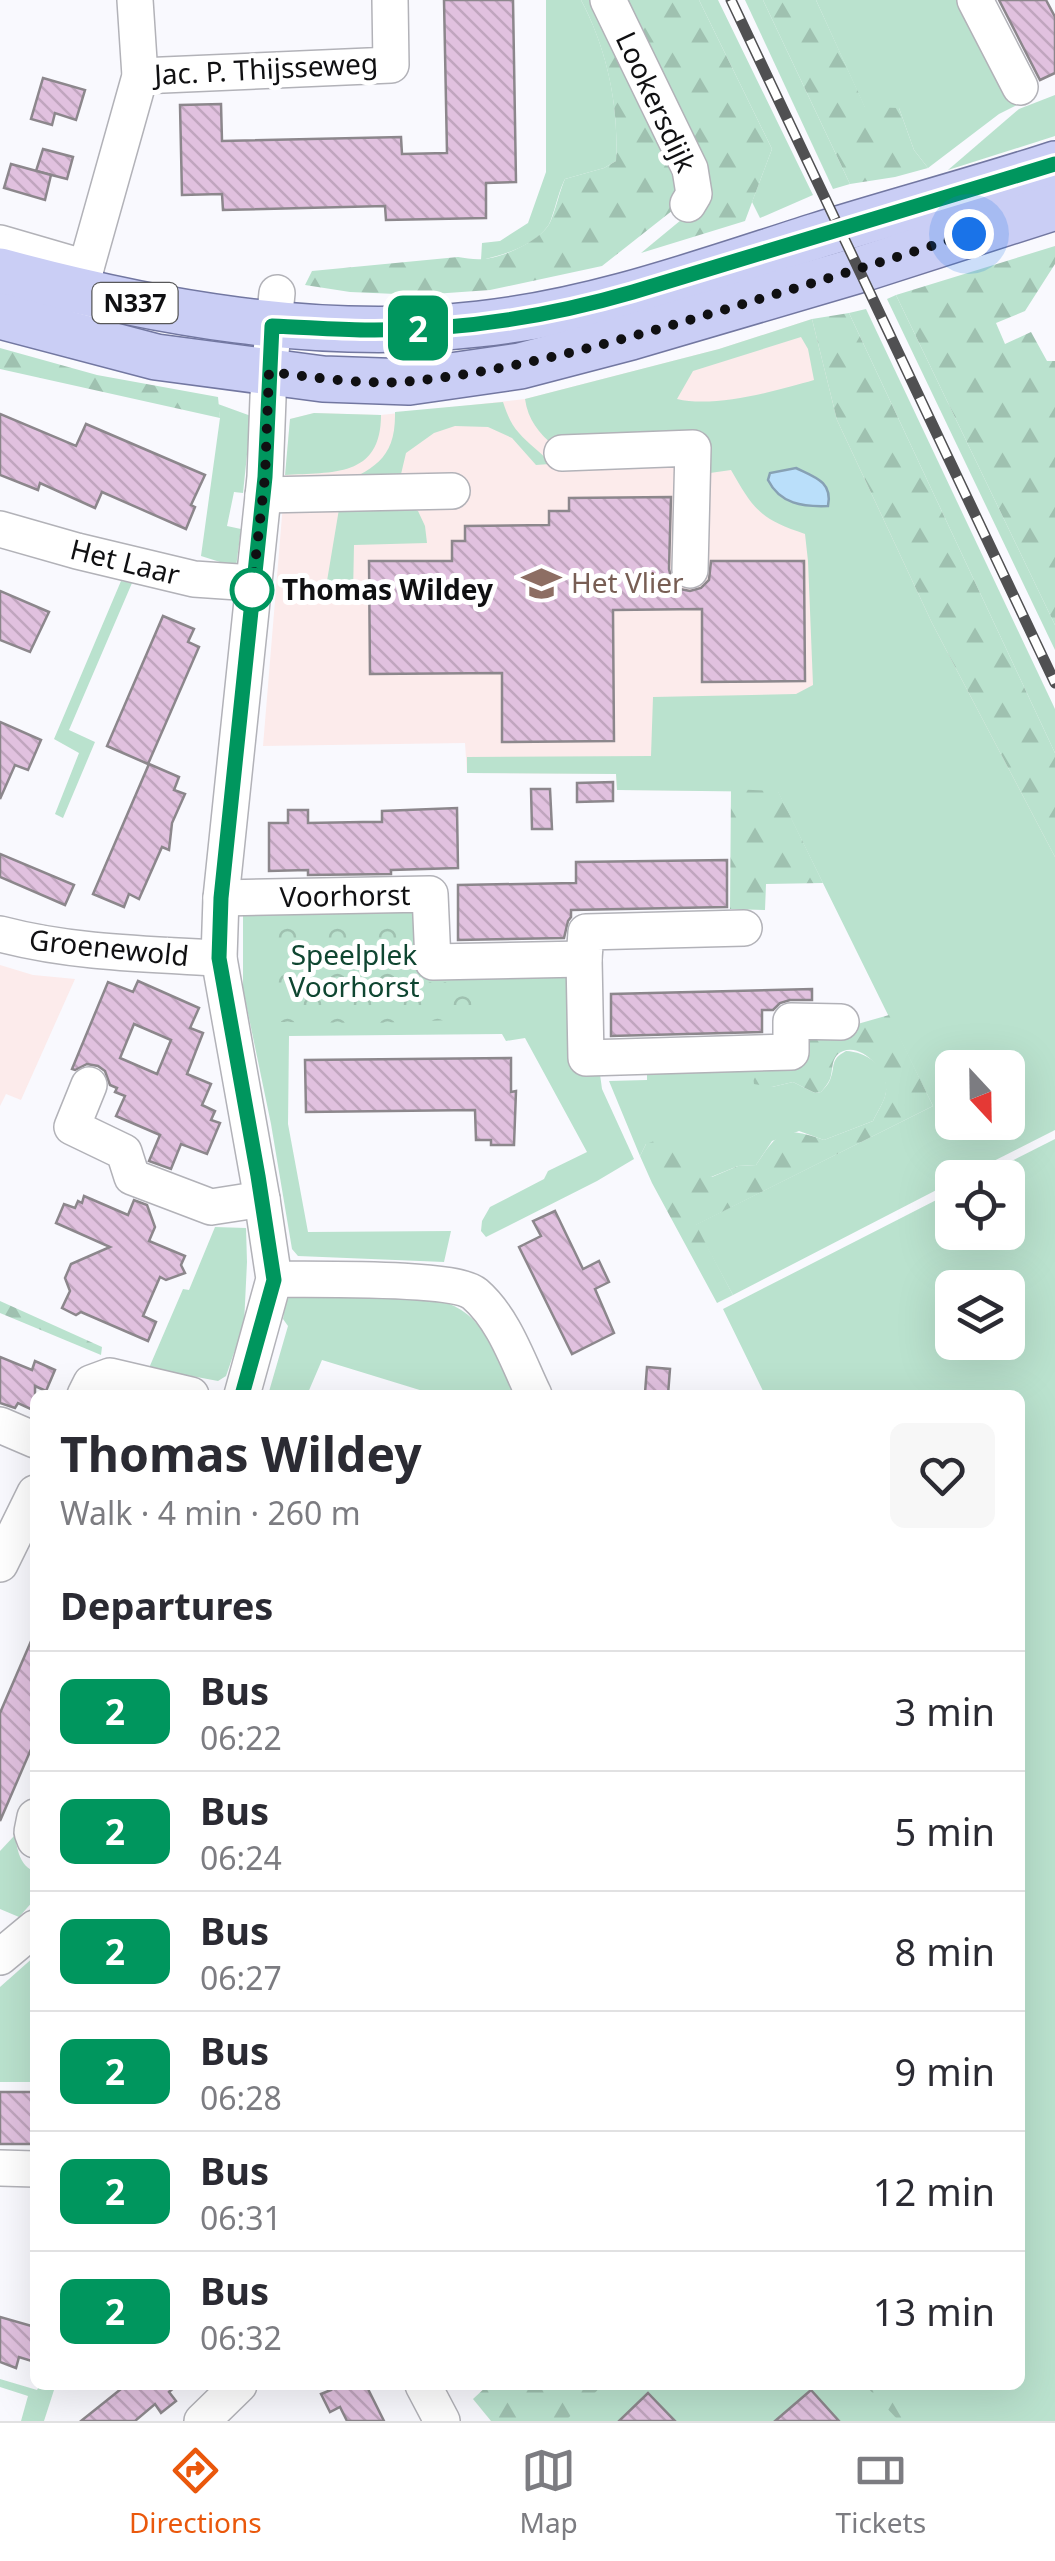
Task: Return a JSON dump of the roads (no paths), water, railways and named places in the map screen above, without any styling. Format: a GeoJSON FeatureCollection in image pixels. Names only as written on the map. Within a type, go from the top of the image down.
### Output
{"type":"FeatureCollection","features":[{"type":"Feature","properties":{"kind":"main road","name":"N337"},"geometry":{"type":"LineString","coordinates":[[0,316],[81,299],[275,309],[367,330],[480,324],[586,304],[1055,164]]}},
{"type":"Feature","properties":{"kind":"main road","name":"N337"},"geometry":{"type":"LineString","coordinates":[[0,271],[81,299],[156,357],[323,379],[409,382],[520,366],[631,337],[860,270],[1055,207]]}},
{"type":"Feature","properties":{"kind":"street","name":"Jac. P. Thijsseweg"},"geometry":{"type":"LineString","coordinates":[[81,299],[140,76],[134,0]]}},
{"type":"Feature","properties":{"kind":"street","name":"Jac. P. Thijsseweg"},"geometry":{"type":"LineString","coordinates":[[140,76],[391,64],[390,0]]}},
{"type":"Feature","properties":{"kind":"street","name":"Lookersdijk"},"geometry":{"type":"LineString","coordinates":[[608,0],[690,170],[694,194],[688,204]]}},
{"type":"Feature","properties":{"kind":"street"},"geometry":{"type":"LineString","coordinates":[[974,0],[1020,87]]}},
{"type":"Feature","properties":{"kind":"street"},"geometry":{"type":"LineString","coordinates":[[0,243],[81,299]]}},
{"type":"Feature","properties":{"kind":"street"},"geometry":{"type":"LineString","coordinates":[[243,1390],[274,1280],[219,958],[221,898],[262,494],[275,309]]}},
{"type":"Feature","properties":{"kind":"street"},"geometry":{"type":"LineString","coordinates":[[562,452],[692,448],[690,570]]}},
{"type":"Feature","properties":{"kind":"street"},"geometry":{"type":"LineString","coordinates":[[262,494],[452,491]]}},
{"type":"Feature","properties":{"kind":"street","name":"Het Laar"},"geometry":{"type":"LineString","coordinates":[[0,529],[194,579],[253,584]]}},
{"type":"Feature","properties":{"kind":"street","name":"Voorhorst"},"geometry":{"type":"LineString","coordinates":[[221,898],[430,894],[433,962],[584,959]]}},
{"type":"Feature","properties":{"kind":"street"},"geometry":{"type":"LineString","coordinates":[[744,928],[586,932],[586,1058],[792,1052],[792,1021],[841,1022]]}},
{"type":"Feature","properties":{"kind":"street","name":"Groenewold"},"geometry":{"type":"LineString","coordinates":[[0,934],[92,952],[219,958]]}},
{"type":"Feature","properties":{"kind":"street"},"geometry":{"type":"LineString","coordinates":[[90,1085],[72,1127],[124,1152],[132,1178],[211,1207],[262,1199]]}},
{"type":"Feature","properties":{"kind":"street"},"geometry":{"type":"LineString","coordinates":[[274,1280],[426,1282],[466,1288],[501,1327],[532,1390]]}},
{"type":"Feature","properties":{"kind":"street"},"geometry":{"type":"LineString","coordinates":[[88,1390],[91,1383],[110,1376],[169,1390]]}},
{"type":"Feature","properties":{"kind":"street"},"geometry":{"type":"LineString","coordinates":[[0,1425],[30,1438]]}},
{"type":"Feature","properties":{"kind":"street"},"geometry":{"type":"LineString","coordinates":[[0,1564],[30,1503]]}},
{"type":"Feature","properties":{"kind":"street"},"geometry":{"type":"LineString","coordinates":[[0,1957],[30,1932]]}},
{"type":"Feature","properties":{"kind":"street"},"geometry":{"type":"LineString","coordinates":[[0,2168],[30,2169]]}},
{"type":"Feature","properties":{"kind":"street"},"geometry":{"type":"LineString","coordinates":[[202,2421],[235,2390]]}},
{"type":"Feature","properties":{"kind":"street"},"geometry":{"type":"LineString","coordinates":[[426,2390],[442,2421]]}},
{"type":"Feature","properties":{"kind":"water"},"geometry":{"type":"Polygon","coordinates":[[[796,468],[825,486],[828,506],[793,502],[773,488],[768,480],[770,473],[796,468]]]}},
{"type":"Feature","properties":{"kind":"railway"},"geometry":{"type":"LineString","coordinates":[[731,0],[1055,683]]}},
{"type":"Feature","properties":{"kind":"place","name":"Het Vlier"},"geometry":{"type":"Point","coordinates":[541,583]}},
{"type":"Feature","properties":{"kind":"place","name":"Thomas Wildey"},"geometry":{"type":"Point","coordinates":[252,590]}},
{"type":"Feature","properties":{"kind":"park label","name":"Speelplek Voorhorst"},"geometry":{"type":"Point","coordinates":[354,971]}}]}
